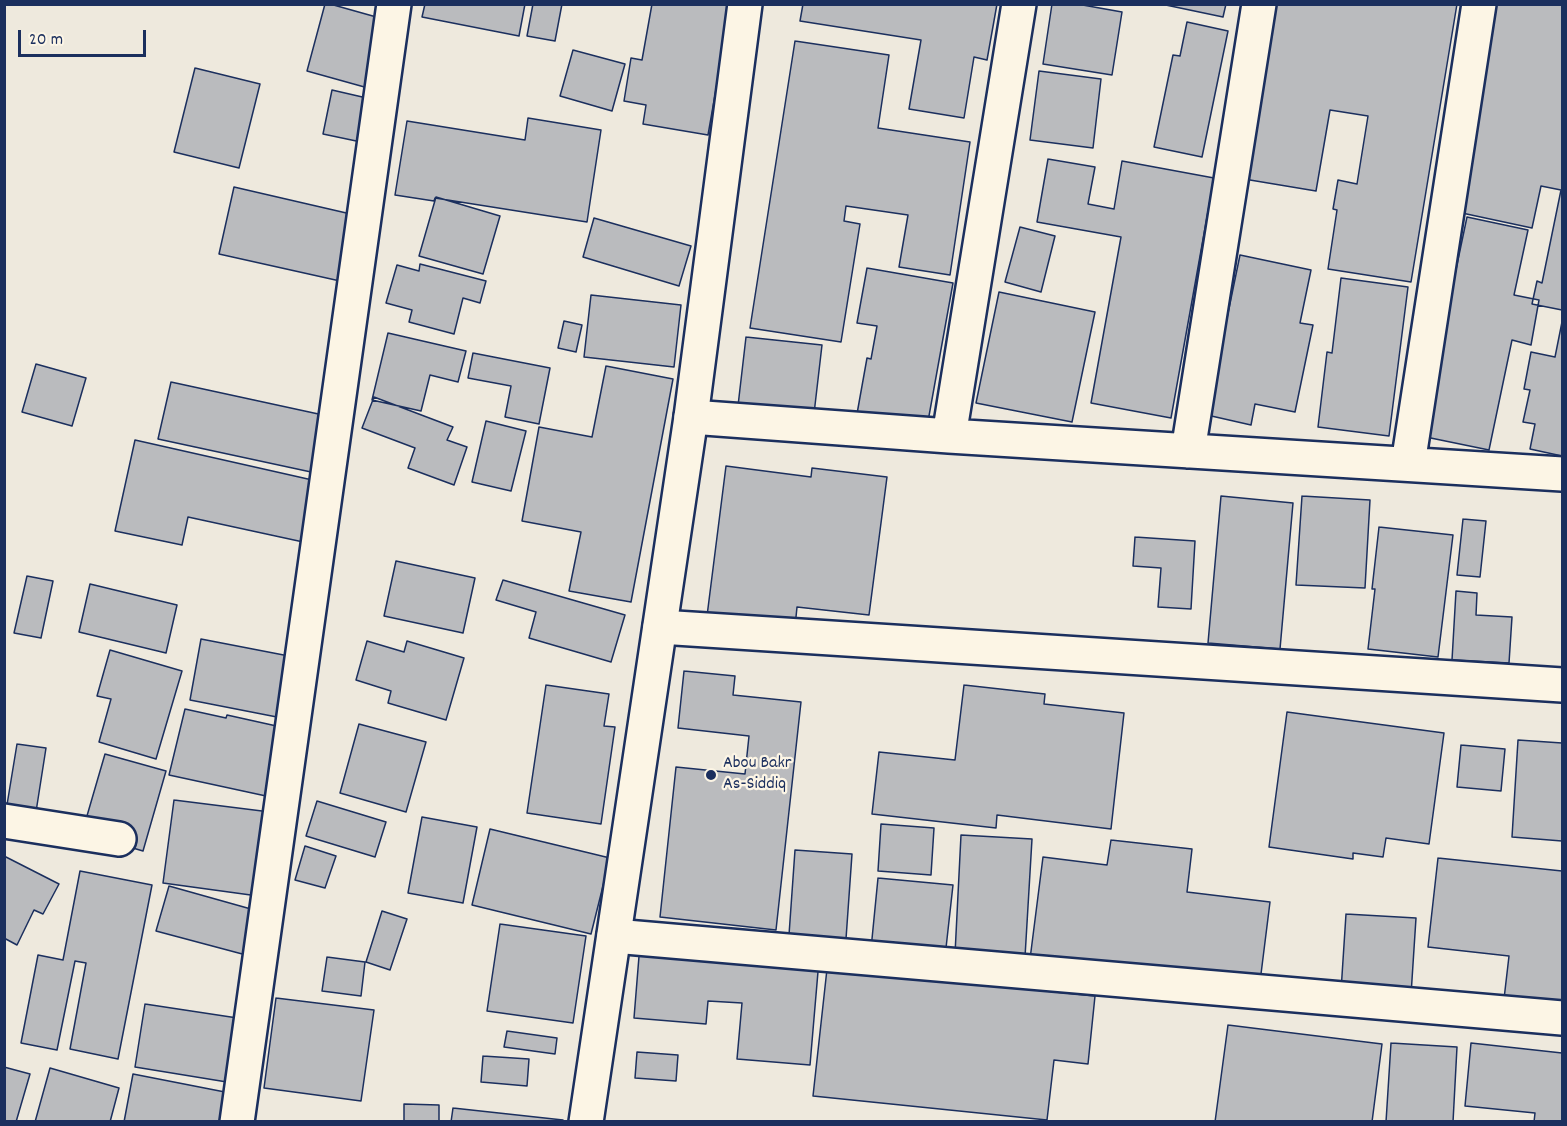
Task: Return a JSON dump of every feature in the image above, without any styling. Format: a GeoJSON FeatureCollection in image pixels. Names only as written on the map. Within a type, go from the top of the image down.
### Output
{"type":"FeatureCollection","features":[{"type":"Feature","properties":{"kind":"street"},"geometry":{"type":"LineString","coordinates":[[237,1122],[394,4]]}},
{"type":"Feature","properties":{"kind":"street"},"geometry":{"type":"LineString","coordinates":[[586,1122],[691,417],[745,4]]}},
{"type":"Feature","properties":{"kind":"street"},"geometry":{"type":"LineString","coordinates":[[949,436],[1019,4]]}},
{"type":"Feature","properties":{"kind":"street"},"geometry":{"type":"LineString","coordinates":[[1188,451],[1259,4]]}},
{"type":"Feature","properties":{"kind":"street"},"geometry":{"type":"LineString","coordinates":[[1408,464],[1479,4]]}},
{"type":"Feature","properties":{"kind":"street"},"geometry":{"type":"LineString","coordinates":[[691,417],[949,436],[1563,474]]}},
{"type":"Feature","properties":{"kind":"street"},"geometry":{"type":"LineString","coordinates":[[660,627],[1563,685]]}},
{"type":"Feature","properties":{"kind":"street"},"geometry":{"type":"LineString","coordinates":[[4,821],[120,839]]}},
{"type":"Feature","properties":{"kind":"street"},"geometry":{"type":"LineString","coordinates":[[614,936],[1563,1018]]}},
{"type":"Feature","properties":{"kind":"building"},"geometry":{"type":"Polygon","coordinates":[[[325,4],[387,20],[368,88],[307,71],[325,4]]]}},
{"type":"Feature","properties":{"kind":"building"},"geometry":{"type":"Polygon","coordinates":[[[425,4],[525,4],[519,36],[422,17],[425,4]]]}},
{"type":"Feature","properties":{"kind":"building"},"geometry":{"type":"Polygon","coordinates":[[[533,4],[562,4],[555,41],[527,36],[533,4]]]}},
{"type":"Feature","properties":{"kind":"building"},"geometry":{"type":"Polygon","coordinates":[[[652,4],[731,4],[708,135],[643,124],[646,105],[624,101],[631,58],[642,60],[652,4]]]}},
{"type":"Feature","properties":{"kind":"building"},"geometry":{"type":"Polygon","coordinates":[[[803,4],[997,4],[987,60],[974,57],[964,118],[909,109],[921,40],[800,21],[803,4]]]}},
{"type":"Feature","properties":{"kind":"building"},"geometry":{"type":"Polygon","coordinates":[[[1052,4],[1077,4],[1122,12],[1112,75],[1043,64],[1052,4]]]}},
{"type":"Feature","properties":{"kind":"building"},"geometry":{"type":"Polygon","coordinates":[[[1161,4],[1226,4],[1223,17],[1161,4]]]}},
{"type":"Feature","properties":{"kind":"building"},"geometry":{"type":"Polygon","coordinates":[[[1267,4],[1457,4],[1411,282],[1328,269],[1337,210],[1333,209],[1338,180],[1357,184],[1368,116],[1330,110],[1316,191],[1238,178],[1267,4]]]}},
{"type":"Feature","properties":{"kind":"building"},"geometry":{"type":"Polygon","coordinates":[[[1491,4],[1562,4],[1562,310],[1532,304],[1537,281],[1542,283],[1561,190],[1541,186],[1532,228],[1448,210],[1491,4]]]}},
{"type":"Feature","properties":{"kind":"building"},"geometry":{"type":"Polygon","coordinates":[[[1187,22],[1228,31],[1202,157],[1154,147],[1173,55],[1180,56],[1187,22]]]}},
{"type":"Feature","properties":{"kind":"building"},"geometry":{"type":"Polygon","coordinates":[[[795,41],[889,55],[878,128],[970,142],[950,275],[899,267],[908,215],[846,206],[844,221],[860,224],[841,342],[750,328],[795,41]]]}},
{"type":"Feature","properties":{"kind":"building"},"geometry":{"type":"Polygon","coordinates":[[[573,50],[625,64],[612,111],[560,96],[573,50]]]}},
{"type":"Feature","properties":{"kind":"building"},"geometry":{"type":"Polygon","coordinates":[[[195,68],[260,84],[239,168],[174,152],[195,68]]]}},
{"type":"Feature","properties":{"kind":"building"},"geometry":{"type":"Polygon","coordinates":[[[1039,71],[1101,79],[1093,148],[1030,140],[1039,71]]]}},
{"type":"Feature","properties":{"kind":"building"},"geometry":{"type":"Polygon","coordinates":[[[332,90],[371,99],[361,142],[323,134],[332,90]]]}},
{"type":"Feature","properties":{"kind":"building"},"geometry":{"type":"Polygon","coordinates":[[[528,118],[601,130],[587,222],[435,198],[434,201],[395,195],[407,121],[525,140],[528,118]]]}},
{"type":"Feature","properties":{"kind":"building"},"geometry":{"type":"Polygon","coordinates":[[[1048,159],[1095,167],[1088,204],[1114,209],[1122,161],[1214,178],[1171,418],[1091,403],[1121,237],[1037,222],[1048,159]]]}},
{"type":"Feature","properties":{"kind":"building"},"geometry":{"type":"Polygon","coordinates":[[[234,187],[355,215],[340,281],[219,254],[234,187]]]}},
{"type":"Feature","properties":{"kind":"building"},"geometry":{"type":"Polygon","coordinates":[[[436,197],[500,216],[483,274],[419,256],[436,197]]]}},
{"type":"Feature","properties":{"kind":"building"},"geometry":{"type":"Polygon","coordinates":[[[1467,217],[1528,230],[1514,295],[1539,300],[1531,345],[1512,340],[1489,450],[1421,436],[1467,217]]]}},
{"type":"Feature","properties":{"kind":"building"},"geometry":{"type":"Polygon","coordinates":[[[594,218],[691,246],[679,286],[583,257],[594,218]]]}},
{"type":"Feature","properties":{"kind":"building"},"geometry":{"type":"Polygon","coordinates":[[[1020,227],[1055,236],[1041,292],[1005,282],[1020,227]]]}},
{"type":"Feature","properties":{"kind":"building"},"geometry":{"type":"Polygon","coordinates":[[[1240,255],[1311,270],[1300,323],[1313,325],[1295,412],[1255,404],[1251,425],[1207,415],[1240,255]]]}},
{"type":"Feature","properties":{"kind":"building"},"geometry":{"type":"Polygon","coordinates":[[[420,264],[486,281],[480,303],[463,298],[454,334],[409,322],[412,310],[386,303],[397,265],[419,271],[420,264]]]}},
{"type":"Feature","properties":{"kind":"building"},"geometry":{"type":"Polygon","coordinates":[[[867,268],[953,283],[925,438],[855,425],[867,358],[871,359],[877,326],[857,323],[867,268]]]}},
{"type":"Feature","properties":{"kind":"building"},"geometry":{"type":"Polygon","coordinates":[[[1341,278],[1408,287],[1389,436],[1318,427],[1327,352],[1332,353],[1341,278]]]}},
{"type":"Feature","properties":{"kind":"building"},"geometry":{"type":"Polygon","coordinates":[[[999,292],[1095,312],[1072,422],[976,403],[999,292]]]}},
{"type":"Feature","properties":{"kind":"building"},"geometry":{"type":"Polygon","coordinates":[[[591,295],[681,305],[674,367],[584,357],[591,295]]]}},
{"type":"Feature","properties":{"kind":"building"},"geometry":{"type":"Polygon","coordinates":[[[564,321],[582,325],[576,352],[558,348],[564,321]]]}},
{"type":"Feature","properties":{"kind":"building"},"geometry":{"type":"Polygon","coordinates":[[[1562,322],[1562,456],[1530,449],[1535,424],[1523,422],[1530,390],[1524,389],[1531,352],[1555,357],[1562,322]]]}},
{"type":"Feature","properties":{"kind":"building"},"geometry":{"type":"Polygon","coordinates":[[[388,333],[466,351],[458,382],[430,375],[421,411],[372,400],[388,333]]]}},
{"type":"Feature","properties":{"kind":"building"},"geometry":{"type":"Polygon","coordinates":[[[746,337],[822,345],[812,431],[736,423],[746,337]]]}},
{"type":"Feature","properties":{"kind":"building"},"geometry":{"type":"Polygon","coordinates":[[[473,353],[550,368],[539,424],[505,417],[511,386],[468,378],[473,353]]]}},
{"type":"Feature","properties":{"kind":"building"},"geometry":{"type":"Polygon","coordinates":[[[36,364],[86,378],[72,426],[22,412],[36,364]]]}},
{"type":"Feature","properties":{"kind":"building"},"geometry":{"type":"Polygon","coordinates":[[[606,366],[673,379],[631,602],[569,591],[581,532],[522,521],[539,427],[592,437],[606,366]]]}},
{"type":"Feature","properties":{"kind":"building"},"geometry":{"type":"Polygon","coordinates":[[[171,382],[323,415],[311,472],[158,439],[171,382]]]}},
{"type":"Feature","properties":{"kind":"building"},"geometry":{"type":"Polygon","coordinates":[[[374,397],[453,427],[447,440],[467,447],[454,485],[408,468],[415,448],[362,428],[374,397]]]}},
{"type":"Feature","properties":{"kind":"building"},"geometry":{"type":"Polygon","coordinates":[[[486,421],[526,431],[511,491],[472,482],[486,421]]]}},
{"type":"Feature","properties":{"kind":"building"},"geometry":{"type":"Polygon","coordinates":[[[135,440],[330,484],[317,545],[188,517],[182,545],[115,531],[135,440]]]}},
{"type":"Feature","properties":{"kind":"building"},"geometry":{"type":"Polygon","coordinates":[[[726,466],[811,477],[812,468],[887,477],[869,615],[797,607],[795,627],[707,616],[726,466]]]}},
{"type":"Feature","properties":{"kind":"building"},"geometry":{"type":"Polygon","coordinates":[[[1221,496],[1293,503],[1280,649],[1208,643],[1221,496]]]}},
{"type":"Feature","properties":{"kind":"building"},"geometry":{"type":"Polygon","coordinates":[[[1302,496],[1370,500],[1365,588],[1296,585],[1302,496]]]}},
{"type":"Feature","properties":{"kind":"building"},"geometry":{"type":"Polygon","coordinates":[[[1463,519],[1486,521],[1480,577],[1457,575],[1463,519]]]}},
{"type":"Feature","properties":{"kind":"building"},"geometry":{"type":"Polygon","coordinates":[[[1379,527],[1453,535],[1438,657],[1368,649],[1379,527]]]}},
{"type":"Feature","properties":{"kind":"building"},"geometry":{"type":"Polygon","coordinates":[[[1135,537],[1195,541],[1191,609],[1158,607],[1161,568],[1133,566],[1135,537]]]}},
{"type":"Feature","properties":{"kind":"building"},"geometry":{"type":"Polygon","coordinates":[[[396,561],[475,578],[463,633],[384,616],[396,561]]]}},
{"type":"Feature","properties":{"kind":"building"},"geometry":{"type":"Polygon","coordinates":[[[27,576],[53,581],[41,638],[14,633],[27,576]]]}},
{"type":"Feature","properties":{"kind":"building"},"geometry":{"type":"Polygon","coordinates":[[[503,580],[625,615],[611,662],[529,638],[536,612],[496,600],[503,580]]]}},
{"type":"Feature","properties":{"kind":"building"},"geometry":{"type":"Polygon","coordinates":[[[90,584],[177,605],[166,653],[79,632],[90,584]]]}},
{"type":"Feature","properties":{"kind":"building"},"geometry":{"type":"Polygon","coordinates":[[[1456,591],[1477,593],[1476,615],[1512,617],[1509,663],[1452,660],[1456,591]]]}},
{"type":"Feature","properties":{"kind":"building"},"geometry":{"type":"Polygon","coordinates":[[[201,639],[294,657],[282,718],[190,700],[201,639]]]}},
{"type":"Feature","properties":{"kind":"building"},"geometry":{"type":"Polygon","coordinates":[[[367,641],[404,652],[407,641],[464,658],[446,720],[388,703],[391,691],[356,680],[367,641]]]}},
{"type":"Feature","properties":{"kind":"building"},"geometry":{"type":"Polygon","coordinates":[[[110,650],[182,671],[156,759],[99,742],[111,699],[97,696],[110,650]]]}},
{"type":"Feature","properties":{"kind":"building"},"geometry":{"type":"Polygon","coordinates":[[[684,671],[735,676],[733,695],[801,702],[776,930],[660,917],[676,767],[745,774],[749,736],[678,728],[684,671]]]}},
{"type":"Feature","properties":{"kind":"building"},"geometry":{"type":"Polygon","coordinates":[[[546,685],[609,694],[604,726],[615,727],[601,824],[527,813],[546,685]]]}},
{"type":"Feature","properties":{"kind":"building"},"geometry":{"type":"Polygon","coordinates":[[[964,685],[1045,694],[1044,704],[1124,713],[1111,829],[997,815],[996,828],[872,814],[879,752],[955,760],[964,685]]]}},
{"type":"Feature","properties":{"kind":"building"},"geometry":{"type":"Polygon","coordinates":[[[185,709],[226,718],[227,715],[281,727],[266,796],[169,775],[185,709]]]}},
{"type":"Feature","properties":{"kind":"building"},"geometry":{"type":"Polygon","coordinates":[[[1287,712],[1444,733],[1429,844],[1386,838],[1383,857],[1353,853],[1353,859],[1269,847],[1287,712]]]}},
{"type":"Feature","properties":{"kind":"building"},"geometry":{"type":"Polygon","coordinates":[[[359,724],[426,742],[406,812],[340,793],[359,724]]]}},
{"type":"Feature","properties":{"kind":"building"},"geometry":{"type":"Polygon","coordinates":[[[1518,740],[1562,743],[1562,841],[1512,837],[1518,740]]]}},
{"type":"Feature","properties":{"kind":"building"},"geometry":{"type":"Polygon","coordinates":[[[17,744],[46,748],[33,831],[4,823],[17,744]]]}},
{"type":"Feature","properties":{"kind":"building"},"geometry":{"type":"Polygon","coordinates":[[[1461,745],[1505,749],[1501,791],[1457,787],[1461,745]]]}},
{"type":"Feature","properties":{"kind":"building"},"geometry":{"type":"Polygon","coordinates":[[[105,754],[166,771],[143,851],[82,833],[105,754]]]}},
{"type":"Feature","properties":{"kind":"building"},"geometry":{"type":"Polygon","coordinates":[[[174,800],[270,812],[258,896],[163,883],[174,800]]]}},
{"type":"Feature","properties":{"kind":"building"},"geometry":{"type":"Polygon","coordinates":[[[317,801],[386,822],[375,857],[306,836],[317,801]]]}},
{"type":"Feature","properties":{"kind":"building"},"geometry":{"type":"Polygon","coordinates":[[[422,817],[477,827],[463,903],[408,893],[422,817]]]}},
{"type":"Feature","properties":{"kind":"building"},"geometry":{"type":"Polygon","coordinates":[[[881,824],[934,828],[931,875],[878,871],[881,824]]]}},
{"type":"Feature","properties":{"kind":"building"},"geometry":{"type":"Polygon","coordinates":[[[490,829],[610,858],[591,934],[472,905],[490,829]]]}},
{"type":"Feature","properties":{"kind":"building"},"geometry":{"type":"Polygon","coordinates":[[[961,835],[1032,839],[1025,957],[955,954],[961,835]]]}},
{"type":"Feature","properties":{"kind":"building"},"geometry":{"type":"Polygon","coordinates":[[[1111,840],[1192,849],[1187,892],[1270,902],[1259,990],[1029,967],[1043,857],[1107,865],[1111,840]]]}},
{"type":"Feature","properties":{"kind":"building"},"geometry":{"type":"Polygon","coordinates":[[[305,846],[336,856],[325,888],[295,880],[305,846]]]}},
{"type":"Feature","properties":{"kind":"building"},"geometry":{"type":"Polygon","coordinates":[[[795,850],[852,854],[845,953],[788,949],[795,850]]]}},
{"type":"Feature","properties":{"kind":"building"},"geometry":{"type":"Polygon","coordinates":[[[4,856],[59,884],[43,914],[34,910],[17,945],[4,938],[4,856]]]}},
{"type":"Feature","properties":{"kind":"building"},"geometry":{"type":"Polygon","coordinates":[[[1438,858],[1562,871],[1562,1005],[1504,999],[1509,956],[1428,947],[1438,858]]]}},
{"type":"Feature","properties":{"kind":"building"},"geometry":{"type":"Polygon","coordinates":[[[80,871],[152,885],[118,1059],[70,1049],[86,963],[75,961],[57,1050],[21,1043],[38,955],[63,960],[80,871]]]}},
{"type":"Feature","properties":{"kind":"building"},"geometry":{"type":"Polygon","coordinates":[[[878,878],[953,885],[945,957],[871,949],[878,878]]]}},
{"type":"Feature","properties":{"kind":"building"},"geometry":{"type":"Polygon","coordinates":[[[169,886],[258,911],[246,955],[156,931],[169,886]]]}},
{"type":"Feature","properties":{"kind":"building"},"geometry":{"type":"Polygon","coordinates":[[[382,911],[407,919],[390,970],[366,962],[382,911]]]}},
{"type":"Feature","properties":{"kind":"building"},"geometry":{"type":"Polygon","coordinates":[[[1346,914],[1416,918],[1411,995],[1341,991],[1346,914]]]}},
{"type":"Feature","properties":{"kind":"building"},"geometry":{"type":"Polygon","coordinates":[[[500,924],[586,936],[573,1023],[487,1011],[500,924]]]}},
{"type":"Feature","properties":{"kind":"building"},"geometry":{"type":"Polygon","coordinates":[[[640,944],[819,960],[810,1065],[737,1059],[742,1003],[708,1001],[706,1024],[634,1018],[640,944]]]}},
{"type":"Feature","properties":{"kind":"building"},"geometry":{"type":"Polygon","coordinates":[[[327,957],[365,962],[361,996],[322,991],[327,957]]]}},
{"type":"Feature","properties":{"kind":"building"},"geometry":{"type":"Polygon","coordinates":[[[827,969],[1095,996],[1088,1064],[1054,1060],[1047,1120],[813,1096],[827,969]]]}},
{"type":"Feature","properties":{"kind":"building"},"geometry":{"type":"Polygon","coordinates":[[[276,998],[374,1010],[361,1101],[264,1088],[276,998]]]}},
{"type":"Feature","properties":{"kind":"building"},"geometry":{"type":"Polygon","coordinates":[[[145,1004],[244,1019],[233,1083],[135,1067],[145,1004]]]}},
{"type":"Feature","properties":{"kind":"building"},"geometry":{"type":"Polygon","coordinates":[[[1228,1025],[1382,1044],[1372,1122],[1215,1122],[1228,1025]]]}},
{"type":"Feature","properties":{"kind":"building"},"geometry":{"type":"Polygon","coordinates":[[[507,1031],[557,1038],[555,1054],[504,1047],[507,1031]]]}},
{"type":"Feature","properties":{"kind":"building"},"geometry":{"type":"Polygon","coordinates":[[[1391,1043],[1457,1047],[1453,1122],[1386,1122],[1391,1043]]]}},
{"type":"Feature","properties":{"kind":"building"},"geometry":{"type":"Polygon","coordinates":[[[1471,1043],[1562,1053],[1562,1122],[1534,1122],[1535,1113],[1465,1106],[1471,1043]]]}},
{"type":"Feature","properties":{"kind":"building"},"geometry":{"type":"Polygon","coordinates":[[[637,1052],[678,1055],[676,1081],[635,1078],[637,1052]]]}},
{"type":"Feature","properties":{"kind":"building"},"geometry":{"type":"Polygon","coordinates":[[[483,1056],[529,1059],[527,1086],[481,1082],[483,1056]]]}},
{"type":"Feature","properties":{"kind":"building"},"geometry":{"type":"Polygon","coordinates":[[[4,1067],[30,1074],[16,1122],[4,1122],[4,1067]]]}},
{"type":"Feature","properties":{"kind":"building"},"geometry":{"type":"Polygon","coordinates":[[[50,1068],[119,1088],[110,1122],[35,1122],[50,1068]]]}},
{"type":"Feature","properties":{"kind":"building"},"geometry":{"type":"Polygon","coordinates":[[[133,1074],[230,1093],[224,1122],[124,1122],[133,1074]]]}},
{"type":"Feature","properties":{"kind":"building"},"geometry":{"type":"Polygon","coordinates":[[[404,1104],[439,1105],[439,1122],[404,1122],[404,1104]]]}},
{"type":"Feature","properties":{"kind":"building"},"geometry":{"type":"Polygon","coordinates":[[[453,1108],[563,1120],[563,1122],[451,1122],[453,1108]]]}},
{"type":"Feature","properties":{"kind":"place","name":"Abou Bakr As-Siddiq"},"geometry":{"type":"Point","coordinates":[711,775]}}]}
